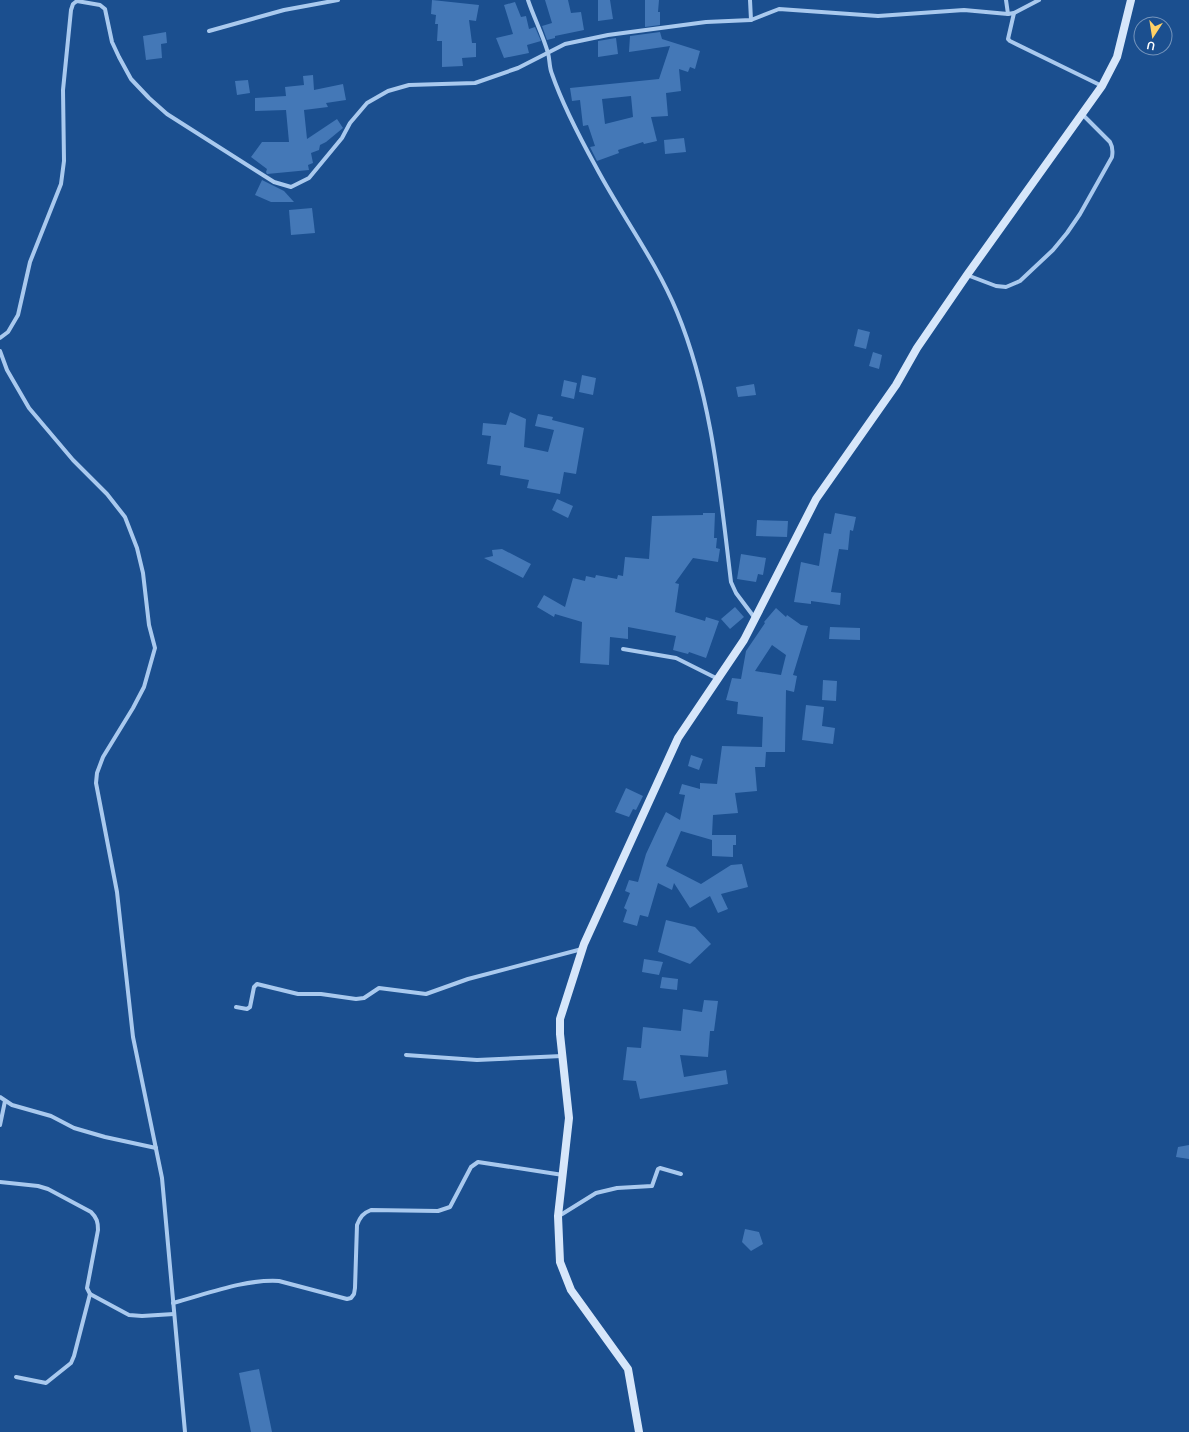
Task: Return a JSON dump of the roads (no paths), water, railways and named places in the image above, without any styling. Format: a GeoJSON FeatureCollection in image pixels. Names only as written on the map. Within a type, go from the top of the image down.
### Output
{"type":"FeatureCollection","features":[{"type":"Feature","properties":{"kind":"street"},"geometry":{"type":"LineString","coordinates":[[209,31],[284,10],[338,0]]}},
{"type":"Feature","properties":{"kind":"street"},"geometry":{"type":"LineString","coordinates":[[528,0],[548,52],[551,73],[560,94],[596,167],[657,271],[677,311],[689,344],[701,388],[717,465],[731,582],[736,593],[754,617]]}},
{"type":"Feature","properties":{"kind":"street"},"geometry":{"type":"LineString","coordinates":[[750,0],[751,20]]}},
{"type":"Feature","properties":{"kind":"street"},"geometry":{"type":"LineString","coordinates":[[1006,0],[1008,14]]}},
{"type":"Feature","properties":{"kind":"street"},"geometry":{"type":"LineString","coordinates":[[0,338],[8,332],[18,315],[30,262],[61,184],[64,162],[63,90],[71,10],[74,2],[100,5],[105,8],[112,42],[131,79],[167,114],[274,182],[291,187],[309,178],[342,138],[350,123],[367,103],[388,91],[409,85],[475,83],[518,68],[565,44],[608,35],[706,22],[751,20],[779,9],[878,16],[964,10],[1008,14],[1014,13],[1039,0]]}},
{"type":"Feature","properties":{"kind":"street"},"geometry":{"type":"LineString","coordinates":[[639,1432],[628,1369],[571,1290],[560,1262],[558,1216],[569,1118],[562,1056],[560,1019],[582,949],[678,738],[744,640],[754,617],[816,499],[896,385],[917,348],[967,275],[1083,115],[1102,86],[1116,56],[1132,0]]}},
{"type":"Feature","properties":{"kind":"street"},"geometry":{"type":"LineString","coordinates":[[1014,13],[1008,39],[1010,41],[1102,86]]}},
{"type":"Feature","properties":{"kind":"street"},"geometry":{"type":"LineString","coordinates":[[967,275],[996,286],[1010,286],[1031,270],[1053,250],[1067,233],[1080,214],[1112,157],[1113,152],[1113,146],[1110,142],[1083,115]]}},
{"type":"Feature","properties":{"kind":"street"},"geometry":{"type":"LineString","coordinates":[[0,351],[7,370],[29,408],[73,460],[108,494],[125,517],[137,548],[143,573],[149,625],[155,648],[144,686],[133,708],[103,757],[97,773],[96,783],[117,892],[133,1037],[162,1178],[186,1432]]}},
{"type":"Feature","properties":{"kind":"street"},"geometry":{"type":"LineString","coordinates":[[623,649],[676,658],[718,679]]}},
{"type":"Feature","properties":{"kind":"street"},"geometry":{"type":"LineString","coordinates":[[236,1007],[246,1009],[250,1007],[254,987],[257,984],[298,994],[321,994],[356,999],[364,998],[379,988],[426,994],[468,979],[582,949]]}},
{"type":"Feature","properties":{"kind":"street"},"geometry":{"type":"LineString","coordinates":[[406,1055],[478,1060],[562,1056]]}},
{"type":"Feature","properties":{"kind":"street"},"geometry":{"type":"LineString","coordinates":[[0,1097],[5,1101],[24,1109],[51,1116],[80,1130],[105,1138],[156,1148]]}},
{"type":"Feature","properties":{"kind":"street"},"geometry":{"type":"LineString","coordinates":[[0,1125],[5,1101]]}},
{"type":"Feature","properties":{"kind":"street"},"geometry":{"type":"LineString","coordinates":[[173,1303],[253,1282],[268,1280],[279,1281],[350,1298],[354,1294],[355,1288],[357,1225],[362,1215],[366,1212],[371,1210],[438,1211],[447,1209],[471,1167],[478,1162],[563,1175]]}},
{"type":"Feature","properties":{"kind":"street"},"geometry":{"type":"LineString","coordinates":[[558,1216],[596,1193],[618,1188],[652,1186],[658,1169],[660,1168],[681,1174]]}},
{"type":"Feature","properties":{"kind":"street"},"geometry":{"type":"LineString","coordinates":[[0,1182],[38,1186],[48,1189],[91,1212],[95,1216],[98,1222],[98,1230],[87,1288],[90,1294],[129,1315],[142,1316],[174,1314]]}},
{"type":"Feature","properties":{"kind":"street"},"geometry":{"type":"LineString","coordinates":[[16,1377],[46,1383],[71,1363],[90,1294]]}}]}
